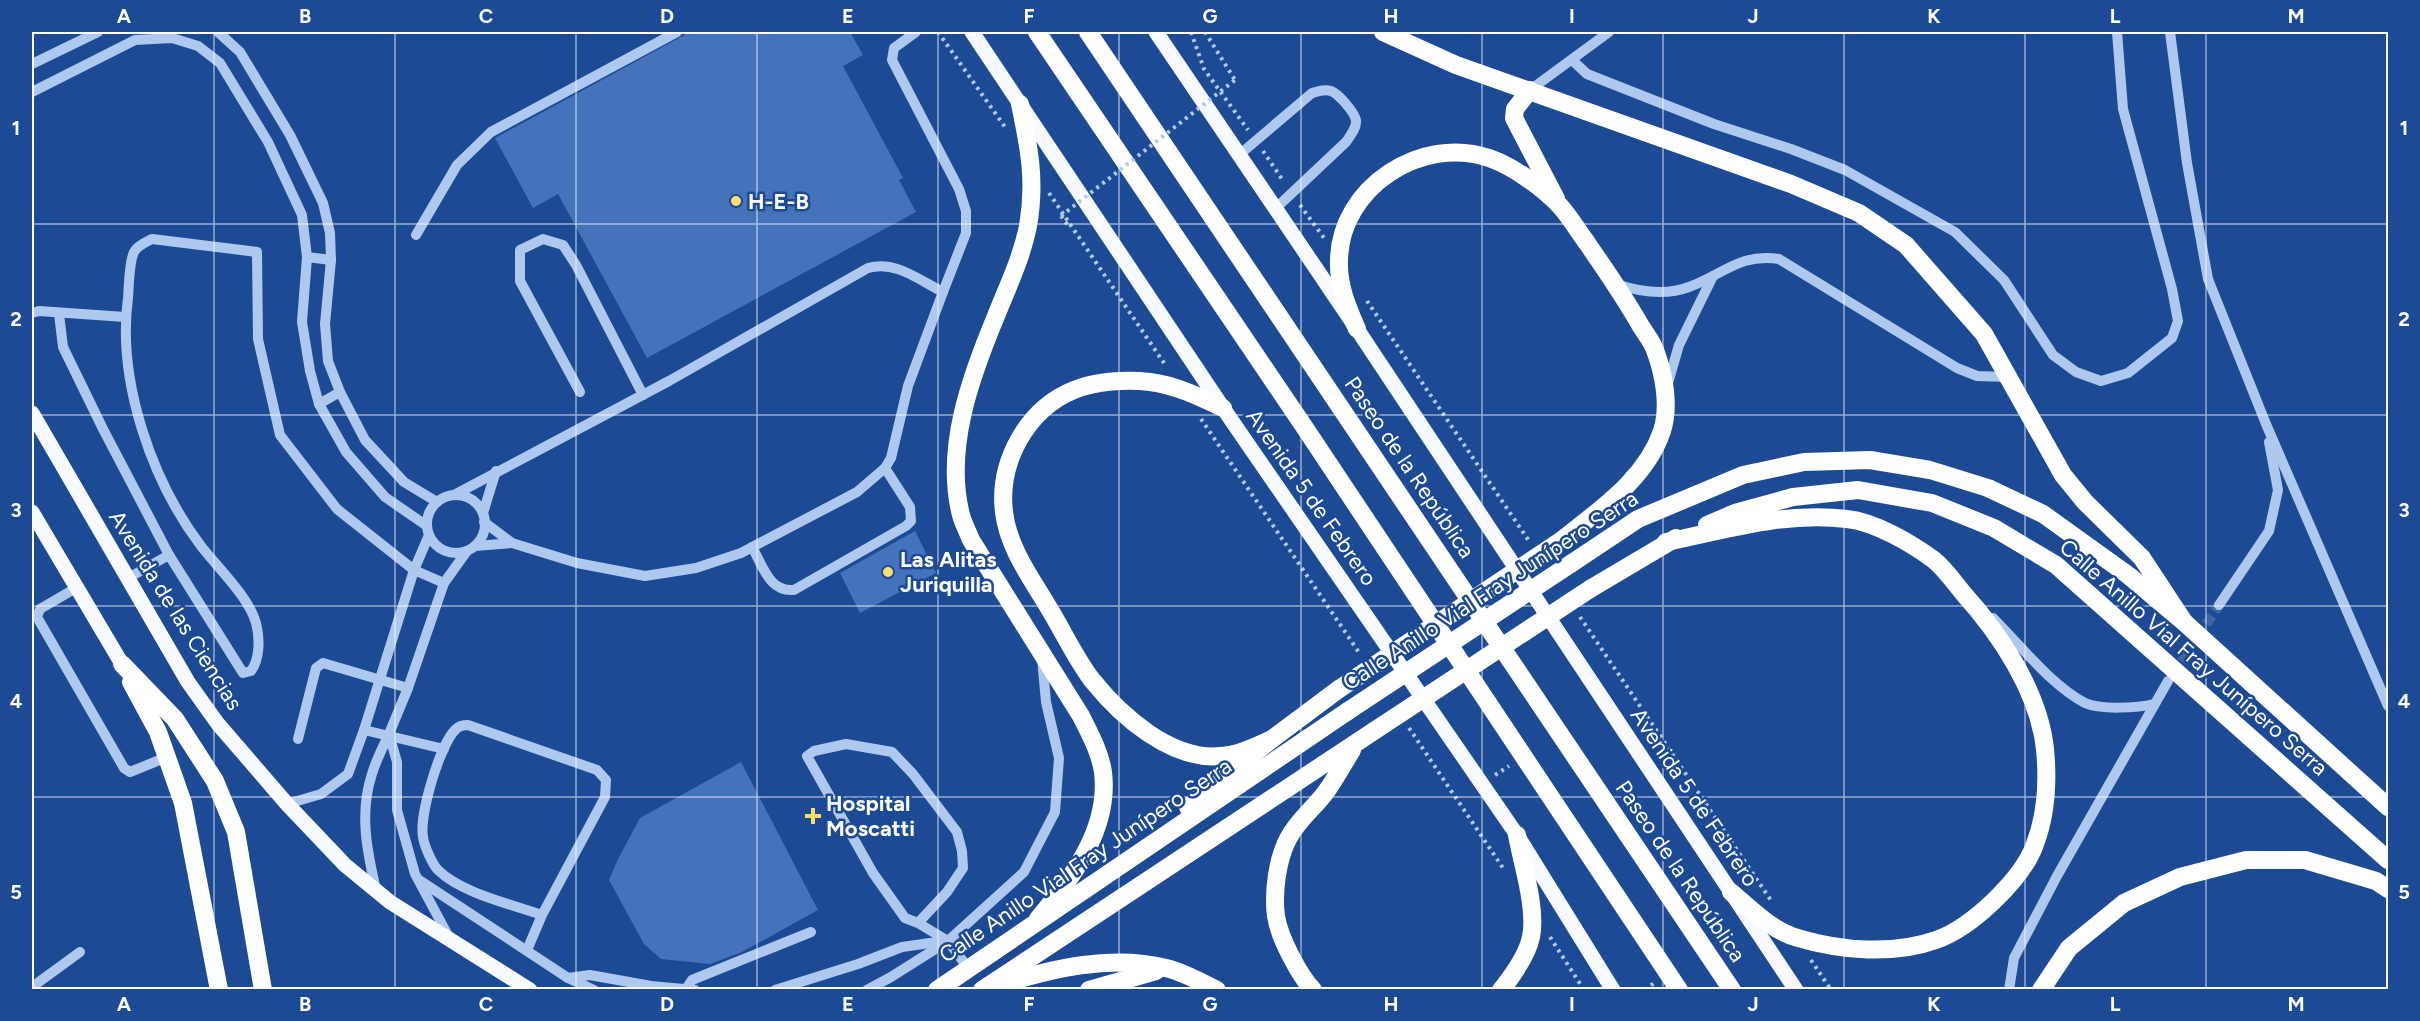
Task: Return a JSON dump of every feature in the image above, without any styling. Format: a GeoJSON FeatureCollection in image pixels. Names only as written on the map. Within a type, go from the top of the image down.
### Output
{"type":"FeatureCollection","features":[{"type":"Feature","properties":{"kind":"highway"},"geometry":{"type":"LineString","coordinates":[[1037,32],[1305,428],[1679,990]]}},
{"type":"Feature","properties":{"kind":"highway","name":"Paseo de la República"},"geometry":{"type":"LineString","coordinates":[[1088,32],[1732,990]]}},
{"type":"Feature","properties":{"kind":"highway"},"geometry":{"type":"LineString","coordinates":[[1383,32],[1456,65],[1791,184],[1859,213],[1906,245],[1984,334],[2063,475],[2085,502],[2142,558],[2184,622]]}},
{"type":"Feature","properties":{"kind":"highway"},"geometry":{"type":"LineString","coordinates":[[1114,871],[1272,739],[1338,689],[1562,540],[1606,505],[1642,469],[1662,430],[1666,390],[1655,349],[1616,284],[1560,206],[1514,118],[1515,109],[1530,90]]}},
{"type":"Feature","properties":{"kind":"highway"},"geometry":{"type":"LineString","coordinates":[[1020,104],[1033,183],[1028,226],[1016,270],[995,317],[962,415],[956,451],[961,514],[971,540],[1082,716],[1097,747],[1103,772],[1103,801],[1095,835],[1071,879],[1038,919]]}},
{"type":"Feature","properties":{"kind":"highway"},"geometry":{"type":"LineString","coordinates":[[1357,329],[1342,296],[1339,259],[1342,236],[1363,195],[1398,166],[1420,157],[1454,153],[1488,158],[1509,167],[1560,206]]}},
{"type":"Feature","properties":{"kind":"highway"},"geometry":{"type":"LineString","coordinates":[[1223,408],[1182,391],[1151,382],[1108,382],[1074,390],[1041,409],[1016,442],[1005,476],[1004,512],[1013,547],[1092,679],[1135,724],[1161,741],[1199,755],[1220,757],[1238,753],[1272,739]]}},
{"type":"Feature","properties":{"kind":"highway","name":"Calle Anillo Vial Fray Junípero Serra"},"geometry":{"type":"LineString","coordinates":[[937,990],[1038,919],[1114,871],[1348,711],[1638,519],[1743,475],[1804,462],[1870,460],[1930,470],[1988,488],[2043,514],[2128,575],[2184,622],[2388,807]]}},
{"type":"Feature","properties":{"kind":"highway","name":"Calle Anillo Vial Fray Junípero Serra"},"geometry":{"type":"LineString","coordinates":[[983,990],[1590,588],[1666,542],[1735,513],[1793,497],[1858,490],[1932,503],[1994,528],[2056,565],[2388,860]]}},
{"type":"Feature","properties":{"kind":"highway"},"geometry":{"type":"LineString","coordinates":[[1666,542],[1789,517],[1849,519],[1882,529],[1935,561],[1985,617],[2013,659],[2034,707],[2045,748],[2045,800],[2035,846],[2011,883],[1978,916],[1937,940],[1887,950],[1840,946],[1797,938],[1768,923],[1731,892]]}},
{"type":"Feature","properties":{"kind":"highway"},"geometry":{"type":"LineString","coordinates":[[122,664],[158,732],[183,803],[219,990]]}},
{"type":"Feature","properties":{"kind":"highway"},"geometry":{"type":"LineString","coordinates":[[122,664],[175,718],[215,781],[236,832],[263,990]]}},
{"type":"Feature","properties":{"kind":"highway"},"geometry":{"type":"LineString","coordinates":[[1313,990],[1289,952],[1276,917],[1278,867],[1287,840],[1303,816],[1327,790],[1357,743]]}},
{"type":"Feature","properties":{"kind":"highway"},"geometry":{"type":"LineString","coordinates":[[1501,990],[1515,972],[1531,938],[1532,911],[1517,835]]}},
{"type":"Feature","properties":{"kind":"highway"},"geometry":{"type":"LineString","coordinates":[[2042,990],[2069,948],[2124,903],[2180,877],[2246,860],[2306,860],[2376,881],[2388,889]]}},
{"type":"Feature","properties":{"kind":"highway"},"geometry":{"type":"LineString","coordinates":[[983,990],[1039,973],[1109,961],[1166,968],[1217,990]]}},
{"type":"Feature","properties":{"kind":"highway"},"geometry":{"type":"LineString","coordinates":[[1089,990],[1166,968]]}},
{"type":"Feature","properties":{"kind":"main road","name":"Avenida 5 de Febrero"},"geometry":{"type":"LineString","coordinates":[[972,32],[1223,408],[1517,835],[1613,990]]}},
{"type":"Feature","properties":{"kind":"main road","name":"Avenida 5 de Febrero"},"geometry":{"type":"LineString","coordinates":[[1156,32],[1357,329],[1796,990]]}},
{"type":"Feature","properties":{"kind":"main road","name":"Avenida de las Ciencias"},"geometry":{"type":"LineString","coordinates":[[32,413],[188,682],[212,715],[287,804],[345,865],[390,902],[530,990]]}},
{"type":"Feature","properties":{"kind":"main road"},"geometry":{"type":"LineString","coordinates":[[32,512],[122,664]]}},
{"type":"Feature","properties":{"kind":"street"},"geometry":{"type":"LineString","coordinates":[[32,64],[98,32]]}},
{"type":"Feature","properties":{"kind":"street"},"geometry":{"type":"LineString","coordinates":[[218,32],[240,51],[290,135],[323,203],[330,233],[331,260],[325,324],[328,361],[340,392],[365,440],[404,482],[437,502]]}},
{"type":"Feature","properties":{"kind":"street"},"geometry":{"type":"LineString","coordinates":[[416,235],[457,165],[491,132],[677,32]]}},
{"type":"Feature","properties":{"kind":"street"},"geometry":{"type":"LineString","coordinates":[[32,92],[135,40],[172,38],[198,46],[220,63],[268,142],[302,214],[307,257],[303,322],[310,371],[319,404],[346,452],[385,497],[428,530],[433,542],[449,552],[512,543],[577,564],[645,576],[696,568],[741,553],[857,492],[885,468],[891,458],[908,386],[966,233],[966,211],[958,189],[892,60],[894,48],[916,32]]}},
{"type":"Feature","properties":{"kind":"street"},"geometry":{"type":"LineString","coordinates":[[1530,90],[1609,32]]}},
{"type":"Feature","properties":{"kind":"street"},"geometry":{"type":"LineString","coordinates":[[1572,60],[1587,74],[1714,124],[1791,149],[1845,170],[1955,232],[2004,280],[2053,355],[2076,372],[2101,381],[2128,373],[2172,338],[2178,321],[2172,289],[2123,109],[2117,32]]}},
{"type":"Feature","properties":{"kind":"street"},"geometry":{"type":"LineString","coordinates":[[2170,32],[2187,163],[2208,279],[2266,424],[2388,706]]}},
{"type":"Feature","properties":{"kind":"street"},"geometry":{"type":"LineString","coordinates":[[1239,155],[1302,99],[1312,93],[1323,89],[1334,92],[1351,111],[1356,120],[1354,131],[1346,142],[1276,208]]}},
{"type":"Feature","properties":{"kind":"street"},"geometry":{"type":"LineString","coordinates":[[59,314],[63,347],[169,555],[243,673],[251,671],[258,663],[256,623],[245,602],[199,544],[168,496],[148,448],[131,384],[125,317],[134,252],[152,239],[257,252],[258,339],[280,435],[337,509],[414,570],[444,583]]}},
{"type":"Feature","properties":{"kind":"street"},"geometry":{"type":"LineString","coordinates":[[580,392],[520,281],[520,250],[543,239],[563,245],[576,265],[643,394]]}},
{"type":"Feature","properties":{"kind":"street"},"geometry":{"type":"LineString","coordinates":[[307,257],[331,260]]}},
{"type":"Feature","properties":{"kind":"street"},"geometry":{"type":"LineString","coordinates":[[1616,284],[1634,291],[1661,293],[1688,288],[1746,260],[1757,257],[1779,259],[1957,368],[1977,376],[2009,377]]}},
{"type":"Feature","properties":{"kind":"street"},"geometry":{"type":"LineString","coordinates":[[287,804],[321,794],[348,774],[428,530],[431,509],[437,502],[454,495],[796,311],[868,268],[880,264],[891,265],[943,292]]}},
{"type":"Feature","properties":{"kind":"street"},"geometry":{"type":"LineString","coordinates":[[1666,390],[1679,345],[1713,276]]}},
{"type":"Feature","properties":{"kind":"street"},"geometry":{"type":"LineString","coordinates":[[32,313],[39,311],[125,317]]}},
{"type":"Feature","properties":{"kind":"street"},"geometry":{"type":"LineString","coordinates":[[319,404],[340,392]]}},
{"type":"Feature","properties":{"kind":"street"},"geometry":{"type":"LineString","coordinates":[[2219,605],[2269,531],[2278,490],[2266,424]]}},
{"type":"Feature","properties":{"kind":"street"},"geometry":{"type":"LineString","coordinates":[[752,547],[774,586],[783,591],[794,590],[906,526],[911,521],[910,507],[885,468]]}},
{"type":"Feature","properties":{"kind":"street"},"geometry":{"type":"LineString","coordinates":[[376,890],[365,840],[365,809],[372,774],[408,688],[444,583],[484,531],[484,517],[496,471]]}},
{"type":"Feature","properties":{"kind":"street"},"geometry":{"type":"LineString","coordinates":[[454,495],[471,500],[484,517],[512,543]]}},
{"type":"Feature","properties":{"kind":"street"},"geometry":{"type":"LineString","coordinates":[[128,578],[169,555]]}},
{"type":"Feature","properties":{"kind":"street"},"geometry":{"type":"LineString","coordinates":[[1935,561],[2059,684],[2087,704],[2133,709],[2154,704]]}},
{"type":"Feature","properties":{"kind":"street"},"geometry":{"type":"LineString","coordinates":[[76,588],[39,609],[37,616],[124,768],[130,772],[136,772],[167,757]]}},
{"type":"Feature","properties":{"kind":"street"},"geometry":{"type":"LineString","coordinates":[[867,990],[948,941],[1024,872],[1055,812],[1059,758],[1046,702],[1041,652]]}},
{"type":"Feature","properties":{"kind":"street"},"geometry":{"type":"LineString","coordinates":[[297,738],[316,668],[323,663],[408,688]]}},
{"type":"Feature","properties":{"kind":"street"},"geometry":{"type":"LineString","coordinates":[[2009,990],[2014,958],[2057,876],[2168,681]]}},
{"type":"Feature","properties":{"kind":"street"},"geometry":{"type":"LineString","coordinates":[[526,950],[542,915],[605,797],[606,780],[597,770],[468,725],[455,730],[444,749],[425,800],[423,836],[436,868],[458,885],[542,915]]}},
{"type":"Feature","properties":{"kind":"street"},"geometry":{"type":"LineString","coordinates":[[364,730],[389,734],[444,749]]}},
{"type":"Feature","properties":{"kind":"street"},"geometry":{"type":"LineString","coordinates":[[389,734],[397,762],[398,810],[418,879],[452,942]]}},
{"type":"Feature","properties":{"kind":"street"},"geometry":{"type":"LineString","coordinates":[[918,923],[947,892],[963,868],[962,851],[957,832],[931,796],[892,752],[846,744],[814,751],[807,756],[873,873],[906,918],[948,941],[968,968]]}},
{"type":"Feature","properties":{"kind":"street"},"geometry":{"type":"LineString","coordinates":[[418,879],[568,978],[594,990]]}},
{"type":"Feature","properties":{"kind":"street"},"geometry":{"type":"LineString","coordinates":[[686,989],[692,980],[811,932]]}},
{"type":"Feature","properties":{"kind":"street"},"geometry":{"type":"LineString","coordinates":[[775,990],[858,964],[902,947],[948,941]]}},
{"type":"Feature","properties":{"kind":"street"},"geometry":{"type":"LineString","coordinates":[[33,982],[80,952]]}},
{"type":"Feature","properties":{"kind":"street"},"geometry":{"type":"LineString","coordinates":[[568,978],[590,975],[651,986],[695,990]]}},
{"type":"Feature","properties":{"kind":"path"},"geometry":{"type":"LineString","coordinates":[[938,32],[1007,131]]}},
{"type":"Feature","properties":{"kind":"path"},"geometry":{"type":"LineString","coordinates":[[1191,32],[1204,69],[1339,259]]}},
{"type":"Feature","properties":{"kind":"path"},"geometry":{"type":"LineString","coordinates":[[1096,262],[1061,216],[1235,80],[1205,32]]}},
{"type":"Feature","properties":{"kind":"path"},"geometry":{"type":"LineString","coordinates":[[1031,166],[1360,656]]}},
{"type":"Feature","properties":{"kind":"path"},"geometry":{"type":"LineString","coordinates":[[1096,262],[1105,255]]}},
{"type":"Feature","properties":{"kind":"path"},"geometry":{"type":"LineString","coordinates":[[1365,298],[1531,544]]}},
{"type":"Feature","properties":{"kind":"path"},"geometry":{"type":"LineString","coordinates":[[1578,613],[1777,909]]}},
{"type":"Feature","properties":{"kind":"path"},"geometry":{"type":"LineString","coordinates":[[1407,724],[1506,872]]}},
{"type":"Feature","properties":{"kind":"path"},"geometry":{"type":"LineString","coordinates":[[1482,784],[1524,757]]}},
{"type":"Feature","properties":{"kind":"path"},"geometry":{"type":"LineString","coordinates":[[1532,911],[1584,990]]}},
{"type":"Feature","properties":{"kind":"path"},"geometry":{"type":"LineString","coordinates":[[1797,938],[1831,990]]}},
{"type":"Feature","properties":{"kind":"building","name":"H-E-B"},"geometry":{"type":"Polygon","coordinates":[[[690,32],[850,32],[863,55],[843,66],[903,178],[899,180],[916,212],[647,358],[558,194],[533,208],[495,138],[690,32]]]}},
{"type":"Feature","properties":{"kind":"building","name":"Las Alitas Juriquilla"},"geometry":{"type":"Polygon","coordinates":[[[915,531],[936,573],[860,613],[840,573],[915,531]]]}},
{"type":"Feature","properties":{"kind":"building","name":"Hospital Moscatti"},"geometry":{"type":"Polygon","coordinates":[[[741,762],[818,910],[742,952],[710,964],[661,959],[644,944],[609,880],[640,818],[741,762]]]}},
{"type":"Feature","properties":{"kind":"tunnel"},"geometry":{"type":"LineString","coordinates":[[2173,674],[2219,605]]}},
{"type":"Feature","properties":{"kind":"place","name":"H-E-B"},"geometry":{"type":"Point","coordinates":[736,201]}},
{"type":"Feature","properties":{"kind":"place","name":"Las Alitas Juriquilla"},"geometry":{"type":"Point","coordinates":[888,572]}},
{"type":"Feature","properties":{"kind":"place","name":"Hospital Moscatti"},"geometry":{"type":"Point","coordinates":[813,816]}}]}
